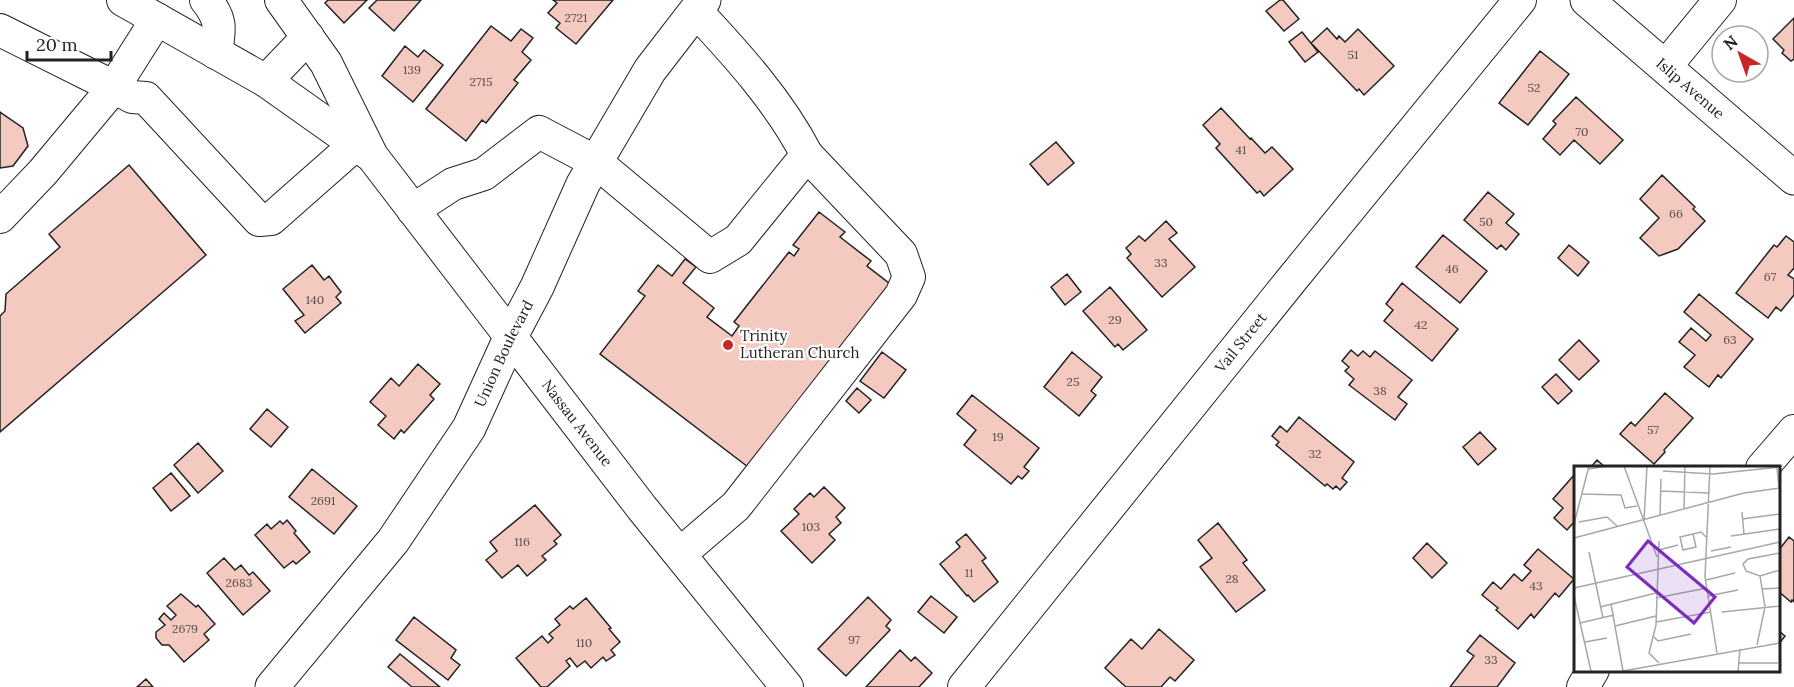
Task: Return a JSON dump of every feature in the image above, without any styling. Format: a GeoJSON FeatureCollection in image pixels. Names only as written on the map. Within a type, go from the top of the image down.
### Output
{"type":"FeatureCollection","features":[{"type":"Feature","properties":{"kind":"main road","name":"Islip Avenue"},"geometry":{"type":"LineString","coordinates":[[1587,0],[1794,178]]}},
{"type":"Feature","properties":{"kind":"main road","name":"Union Boulevard"},"geometry":{"type":"LineString","coordinates":[[272,687],[393,542],[469,428],[510,338],[537,287],[583,184],[650,70],[700,5]]}},
{"type":"Feature","properties":{"kind":"street","name":"Nassau Avenue"},"geometry":{"type":"LineString","coordinates":[[123,0],[266,81],[364,150],[787,687]]}},
{"type":"Feature","properties":{"kind":"street"},"geometry":{"type":"LineString","coordinates":[[206,0],[216,12],[221,27],[216,52]]}},
{"type":"Feature","properties":{"kind":"street","name":"Nassau Avenue"},"geometry":{"type":"LineString","coordinates":[[281,0],[326,63],[364,150]]}},
{"type":"Feature","properties":{"kind":"street","name":"Vail Street"},"geometry":{"type":"LineString","coordinates":[[964,687],[1520,0]]}},
{"type":"Feature","properties":{"kind":"street"},"geometry":{"type":"LineString","coordinates":[[1665,67],[1720,0]]}},
{"type":"Feature","properties":{"kind":"street"},"geometry":{"type":"LineString","coordinates":[[680,554],[736,506],[901,295],[909,277],[902,254],[807,155],[796,134],[700,5]]}},
{"type":"Feature","properties":{"kind":"street"},"geometry":{"type":"LineString","coordinates":[[0,217],[43,172],[114,87],[157,19]]}},
{"type":"Feature","properties":{"kind":"street"},"geometry":{"type":"LineString","coordinates":[[0,30],[132,97],[146,98],[259,220],[271,219],[364,150]]}},
{"type":"Feature","properties":{"kind":"street"},"geometry":{"type":"LineString","coordinates":[[266,81],[308,37]]}},
{"type":"Feature","properties":{"kind":"street"},"geometry":{"type":"LineString","coordinates":[[413,210],[453,184],[484,174],[539,132],[596,162],[710,257],[738,240],[807,155]]}},
{"type":"Feature","properties":{"kind":"street"},"geometry":{"type":"LineString","coordinates":[[1764,466],[1794,431]]}},
{"type":"Feature","properties":{"kind":"street"},"geometry":{"type":"LineString","coordinates":[[1583,687],[1592,672]]}},
{"type":"Feature","properties":{"kind":"building"},"geometry":{"type":"Polygon","coordinates":[[[328,0],[367,0],[344,23],[325,3],[328,0]]]}},
{"type":"Feature","properties":{"kind":"building"},"geometry":{"type":"Polygon","coordinates":[[[377,0],[421,0],[394,31],[369,8],[377,0]]]}},
{"type":"Feature","properties":{"kind":"building"},"geometry":{"type":"Polygon","coordinates":[[[553,0],[613,0],[576,44],[556,28],[560,23],[548,13],[557,3],[553,0]]]}},
{"type":"Feature","properties":{"kind":"building"},"geometry":{"type":"Polygon","coordinates":[[[1283,0],[1299,19],[1284,31],[1266,11],[1283,0]]]}},
{"type":"Feature","properties":{"kind":"building"},"geometry":{"type":"Polygon","coordinates":[[[1794,18],[1794,59],[1791,61],[1782,53],[1784,50],[1773,39],[1794,18]]]}},
{"type":"Feature","properties":{"kind":"building"},"geometry":{"type":"Polygon","coordinates":[[[491,26],[511,41],[521,29],[533,38],[522,52],[531,60],[514,80],[518,83],[486,123],[482,120],[466,141],[426,109],[491,26]]]}},
{"type":"Feature","properties":{"kind":"building"},"geometry":{"type":"Polygon","coordinates":[[[1327,28],[1337,39],[1339,36],[1345,42],[1358,29],[1394,66],[1364,95],[1359,89],[1357,91],[1311,43],[1327,28]]]}},
{"type":"Feature","properties":{"kind":"building"},"geometry":{"type":"Polygon","coordinates":[[[1302,32],[1318,52],[1305,62],[1289,42],[1302,32]]]}},
{"type":"Feature","properties":{"kind":"building"},"geometry":{"type":"Polygon","coordinates":[[[405,46],[418,57],[424,50],[443,65],[413,102],[382,76],[405,46]]]}},
{"type":"Feature","properties":{"kind":"building"},"geometry":{"type":"Polygon","coordinates":[[[1540,51],[1569,74],[1528,125],[1499,103],[1540,51]]]}},
{"type":"Feature","properties":{"kind":"building"},"geometry":{"type":"Polygon","coordinates":[[[1576,97],[1623,140],[1600,164],[1574,140],[1560,155],[1543,139],[1556,124],[1553,121],[1576,97]]]}},
{"type":"Feature","properties":{"kind":"building"},"geometry":{"type":"Polygon","coordinates":[[[1221,108],[1265,153],[1272,147],[1293,169],[1264,196],[1260,191],[1257,193],[1216,148],[1220,144],[1203,125],[1221,108]]]}},
{"type":"Feature","properties":{"kind":"building"},"geometry":{"type":"Polygon","coordinates":[[[0,112],[23,128],[28,146],[13,166],[0,168],[0,112]]]}},
{"type":"Feature","properties":{"kind":"building"},"geometry":{"type":"Polygon","coordinates":[[[1056,142],[1074,163],[1048,185],[1030,164],[1056,142]]]}},
{"type":"Feature","properties":{"kind":"building"},"geometry":{"type":"Polygon","coordinates":[[[129,165],[206,255],[0,432],[0,316],[5,311],[6,294],[60,247],[49,234],[129,165]]]}},
{"type":"Feature","properties":{"kind":"building"},"geometry":{"type":"Polygon","coordinates":[[[1662,175],[1695,207],[1693,209],[1705,221],[1678,249],[1659,256],[1640,238],[1659,218],[1640,199],[1662,175]]]}},
{"type":"Feature","properties":{"kind":"building"},"geometry":{"type":"Polygon","coordinates":[[[1488,192],[1514,214],[1506,223],[1519,234],[1506,250],[1501,245],[1497,249],[1464,220],[1488,192]]]}},
{"type":"Feature","properties":{"kind":"building","name":"Trinity Lutheran Church"},"geometry":{"type":"Polygon","coordinates":[[[819,212],[845,232],[840,237],[871,261],[867,266],[894,287],[752,470],[600,354],[645,296],[638,291],[658,265],[672,276],[685,259],[696,267],[683,283],[714,308],[707,317],[732,336],[739,326],[734,322],[789,252],[794,256],[799,249],[793,245],[819,212]]]}},
{"type":"Feature","properties":{"kind":"building"},"geometry":{"type":"Polygon","coordinates":[[[1166,221],[1177,233],[1169,239],[1195,267],[1162,297],[1127,258],[1131,254],[1126,248],[1139,236],[1145,241],[1166,221]]]}},
{"type":"Feature","properties":{"kind":"building"},"geometry":{"type":"Polygon","coordinates":[[[1443,235],[1487,271],[1460,303],[1416,267],[1443,235]]]}},
{"type":"Feature","properties":{"kind":"building"},"geometry":{"type":"Polygon","coordinates":[[[1786,236],[1794,242],[1794,268],[1788,275],[1794,279],[1794,295],[1781,311],[1776,307],[1768,318],[1736,293],[1774,245],[1777,247],[1786,236]]]}},
{"type":"Feature","properties":{"kind":"building"},"geometry":{"type":"Polygon","coordinates":[[[1569,245],[1589,262],[1578,276],[1558,258],[1569,245]]]}},
{"type":"Feature","properties":{"kind":"building"},"geometry":{"type":"Polygon","coordinates":[[[312,265],[324,280],[329,276],[341,292],[336,297],[341,303],[305,333],[295,321],[304,315],[283,289],[312,265]]]}},
{"type":"Feature","properties":{"kind":"building"},"geometry":{"type":"Polygon","coordinates":[[[1067,274],[1081,292],[1065,305],[1051,287],[1067,274]]]}},
{"type":"Feature","properties":{"kind":"building"},"geometry":{"type":"Polygon","coordinates":[[[1402,283],[1458,329],[1432,361],[1384,321],[1393,310],[1386,304],[1402,283]]]}},
{"type":"Feature","properties":{"kind":"building"},"geometry":{"type":"Polygon","coordinates":[[[1110,287],[1147,330],[1123,350],[1118,344],[1115,347],[1083,311],[1110,287]]]}},
{"type":"Feature","properties":{"kind":"building"},"geometry":{"type":"Polygon","coordinates":[[[1699,294],[1753,339],[1721,378],[1718,375],[1709,387],[1684,367],[1695,355],[1679,342],[1691,328],[1706,341],[1711,335],[1684,312],[1699,294]]]}},
{"type":"Feature","properties":{"kind":"building"},"geometry":{"type":"Polygon","coordinates":[[[1579,340],[1599,361],[1579,380],[1559,360],[1579,340]]]}},
{"type":"Feature","properties":{"kind":"building"},"geometry":{"type":"Polygon","coordinates":[[[1351,350],[1358,356],[1363,351],[1370,357],[1375,351],[1412,380],[1398,397],[1407,404],[1395,420],[1349,385],[1354,379],[1345,371],[1349,367],[1342,361],[1351,350]]]}},
{"type":"Feature","properties":{"kind":"building"},"geometry":{"type":"Polygon","coordinates":[[[882,352],[906,370],[884,398],[860,381],[882,352]]]}},
{"type":"Feature","properties":{"kind":"building"},"geometry":{"type":"Polygon","coordinates":[[[1072,352],[1102,377],[1091,391],[1096,395],[1079,416],[1044,387],[1072,352]]]}},
{"type":"Feature","properties":{"kind":"building"},"geometry":{"type":"Polygon","coordinates":[[[418,364],[440,384],[430,395],[434,399],[404,433],[401,430],[394,439],[378,425],[386,416],[370,402],[391,378],[399,386],[418,364]]]}},
{"type":"Feature","properties":{"kind":"building"},"geometry":{"type":"Polygon","coordinates":[[[1556,374],[1572,391],[1558,404],[1542,387],[1556,374]]]}},
{"type":"Feature","properties":{"kind":"building"},"geometry":{"type":"Polygon","coordinates":[[[857,388],[871,400],[859,413],[846,401],[857,388]]]}},
{"type":"Feature","properties":{"kind":"building"},"geometry":{"type":"Polygon","coordinates":[[[1665,393],[1693,418],[1654,464],[1620,434],[1631,422],[1635,426],[1665,393]]]}},
{"type":"Feature","properties":{"kind":"building"},"geometry":{"type":"Polygon","coordinates":[[[972,395],[1039,448],[1024,467],[1029,471],[1022,479],[1018,476],[1011,484],[964,445],[976,430],[957,414],[972,395]]]}},
{"type":"Feature","properties":{"kind":"building"},"geometry":{"type":"Polygon","coordinates":[[[267,409],[288,427],[271,447],[250,429],[267,409]]]}},
{"type":"Feature","properties":{"kind":"building"},"geometry":{"type":"Polygon","coordinates":[[[1299,417],[1354,462],[1342,478],[1347,482],[1340,490],[1336,486],[1333,489],[1327,484],[1325,486],[1276,445],[1279,442],[1272,436],[1280,426],[1287,432],[1299,417]]]}},
{"type":"Feature","properties":{"kind":"building"},"geometry":{"type":"Polygon","coordinates":[[[1480,432],[1496,449],[1478,465],[1463,447],[1480,432]]]}},
{"type":"Feature","properties":{"kind":"building"},"geometry":{"type":"Polygon","coordinates":[[[198,443],[223,471],[198,493],[174,465],[198,443]]]}},
{"type":"Feature","properties":{"kind":"building"},"geometry":{"type":"Polygon","coordinates":[[[1597,460],[1604,466],[1592,466],[1597,460]]]}},
{"type":"Feature","properties":{"kind":"building"},"geometry":{"type":"Polygon","coordinates":[[[312,469],[357,506],[334,534],[289,497],[312,469]]]}},
{"type":"Feature","properties":{"kind":"building"},"geometry":{"type":"Polygon","coordinates":[[[171,473],[190,496],[171,511],[153,488],[171,473]]]}},
{"type":"Feature","properties":{"kind":"building"},"geometry":{"type":"Polygon","coordinates":[[[1574,475],[1574,522],[1567,530],[1554,518],[1563,508],[1553,499],[1574,475]]]}},
{"type":"Feature","properties":{"kind":"building"},"geometry":{"type":"Polygon","coordinates":[[[824,487],[845,508],[836,517],[841,523],[829,534],[835,540],[812,563],[781,531],[799,514],[794,509],[810,493],[814,497],[824,487]]]}},
{"type":"Feature","properties":{"kind":"building"},"geometry":{"type":"Polygon","coordinates":[[[535,505],[561,535],[554,541],[557,544],[542,556],[546,560],[527,576],[518,565],[502,578],[486,560],[497,551],[490,542],[535,505]]]}},
{"type":"Feature","properties":{"kind":"building"},"geometry":{"type":"Polygon","coordinates":[[[287,520],[296,531],[294,533],[310,552],[296,564],[293,561],[284,568],[255,535],[267,524],[271,529],[280,521],[283,524],[287,520]]]}},
{"type":"Feature","properties":{"kind":"building"},"geometry":{"type":"Polygon","coordinates":[[[1218,523],[1247,560],[1243,563],[1265,590],[1236,612],[1200,567],[1212,558],[1198,540],[1218,523]]]}},
{"type":"Feature","properties":{"kind":"building"},"geometry":{"type":"Polygon","coordinates":[[[966,534],[986,558],[982,561],[998,582],[974,602],[940,564],[960,547],[956,542],[966,534]]]}},
{"type":"Feature","properties":{"kind":"building"},"geometry":{"type":"Polygon","coordinates":[[[1789,537],[1794,541],[1794,602],[1779,592],[1779,550],[1789,537]]]}},
{"type":"Feature","properties":{"kind":"building"},"geometry":{"type":"Polygon","coordinates":[[[1427,543],[1447,563],[1432,578],[1413,558],[1427,543]]]}},
{"type":"Feature","properties":{"kind":"building"},"geometry":{"type":"Polygon","coordinates":[[[1538,549],[1574,579],[1559,597],[1555,593],[1534,618],[1531,614],[1518,629],[1482,595],[1493,582],[1501,589],[1514,574],[1522,581],[1531,571],[1524,565],[1538,549]]]}},
{"type":"Feature","properties":{"kind":"building"},"geometry":{"type":"Polygon","coordinates":[[[224,558],[235,570],[241,565],[249,575],[253,572],[270,591],[243,615],[207,573],[224,558]]]}},
{"type":"Feature","properties":{"kind":"building"},"geometry":{"type":"Polygon","coordinates":[[[181,594],[196,607],[198,605],[215,624],[204,634],[209,640],[184,662],[169,645],[162,645],[156,638],[156,632],[165,625],[159,619],[164,613],[171,620],[176,615],[167,606],[181,594]]]}},
{"type":"Feature","properties":{"kind":"building"},"geometry":{"type":"Polygon","coordinates":[[[931,596],[957,617],[944,633],[918,612],[931,596]]]}},
{"type":"Feature","properties":{"kind":"building"},"geometry":{"type":"Polygon","coordinates":[[[868,597],[891,620],[886,626],[890,630],[846,676],[818,649],[868,597]]]}},
{"type":"Feature","properties":{"kind":"building"},"geometry":{"type":"Polygon","coordinates":[[[586,598],[620,642],[611,650],[615,655],[606,661],[603,657],[591,668],[585,661],[577,667],[570,658],[566,661],[570,666],[547,687],[541,687],[516,658],[542,636],[548,643],[553,638],[549,634],[560,625],[555,619],[570,606],[573,609],[586,598]]]}},
{"type":"Feature","properties":{"kind":"building"},"geometry":{"type":"Polygon","coordinates":[[[414,617],[456,650],[451,658],[460,665],[448,680],[396,640],[414,617]]]}},
{"type":"Feature","properties":{"kind":"building"},"geometry":{"type":"Polygon","coordinates":[[[1159,629],[1194,660],[1175,681],[1170,677],[1161,687],[1126,687],[1105,668],[1131,639],[1142,649],[1159,629]]]}},
{"type":"Feature","properties":{"kind":"building"},"geometry":{"type":"Polygon","coordinates":[[[1779,631],[1785,636],[1779,644],[1779,631]]]}},
{"type":"Feature","properties":{"kind":"building"},"geometry":{"type":"Polygon","coordinates":[[[1480,635],[1515,663],[1497,687],[1450,687],[1474,656],[1467,651],[1480,635]]]}},
{"type":"Feature","properties":{"kind":"building"},"geometry":{"type":"Polygon","coordinates":[[[900,650],[911,661],[915,657],[932,673],[919,687],[866,687],[900,650]]]}},
{"type":"Feature","properties":{"kind":"building"},"geometry":{"type":"Polygon","coordinates":[[[400,654],[440,687],[412,687],[388,667],[400,654]]]}},
{"type":"Feature","properties":{"kind":"building"},"geometry":{"type":"Polygon","coordinates":[[[146,679],[153,687],[137,687],[146,679]]]}},
{"type":"Feature","properties":{"kind":"place","name":"Trinity Lutheran Church"},"geometry":{"type":"Point","coordinates":[728,345]}}]}
